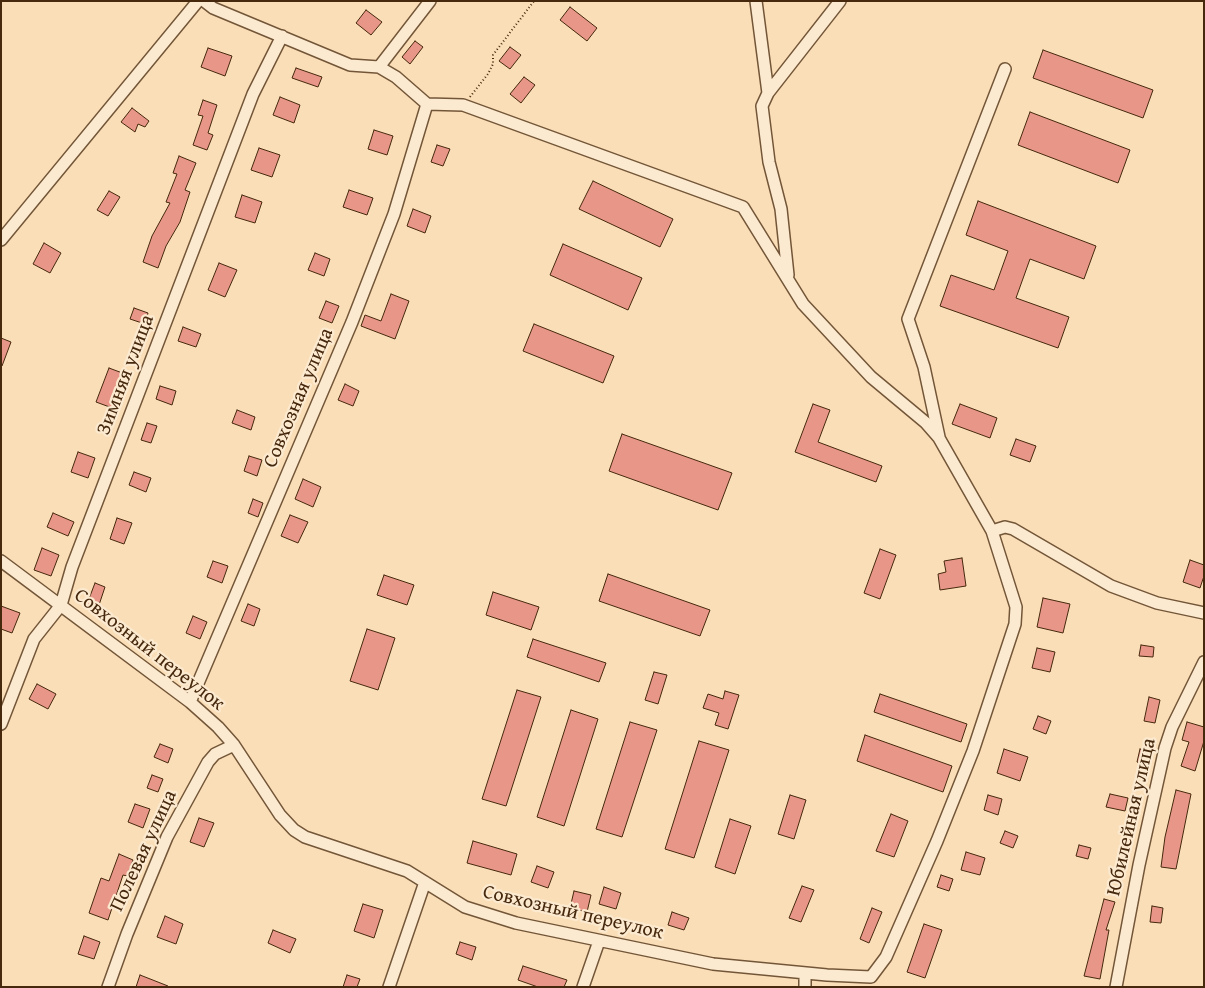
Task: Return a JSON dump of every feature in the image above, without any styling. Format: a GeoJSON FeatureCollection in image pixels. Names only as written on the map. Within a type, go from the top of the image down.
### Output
{"type":"FeatureCollection","features":[{"type":"Feature","properties":{"kind":"street"},"geometry":{"type":"LineString","coordinates":[[1,240],[198,1]]}},
{"type":"Feature","properties":{"kind":"street"},"geometry":{"type":"LineString","coordinates":[[204,1],[213,8],[350,65],[379,67],[396,77],[428,104],[464,105],[743,207],[803,304],[871,377],[925,422],[939,438],[992,531],[1005,527],[1014,529],[1111,586],[1157,603],[1204,613]]}},
{"type":"Feature","properties":{"kind":"street"},"geometry":{"type":"LineString","coordinates":[[379,67],[430,1]]}},
{"type":"Feature","properties":{"kind":"street"},"geometry":{"type":"LineString","coordinates":[[756,1],[768,93]]}},
{"type":"Feature","properties":{"kind":"street"},"geometry":{"type":"LineString","coordinates":[[788,279],[781,209],[769,162],[762,106],[768,93],[840,1]]}},
{"type":"Feature","properties":{"kind":"street","name":"Зимняя улица"},"geometry":{"type":"LineString","coordinates":[[1,724],[34,639],[61,606],[76,557],[253,94],[282,36]]}},
{"type":"Feature","properties":{"kind":"street"},"geometry":{"type":"LineString","coordinates":[[939,438],[924,367],[908,319],[1005,69]]}},
{"type":"Feature","properties":{"kind":"street","name":"Совхозная улица"},"geometry":{"type":"LineString","coordinates":[[190,702],[355,313],[394,214],[428,104]]}},
{"type":"Feature","properties":{"kind":"street","name":"Совхозный переулок"},"geometry":{"type":"LineString","coordinates":[[1,561],[190,702],[218,727],[234,745],[280,815],[294,830],[305,837],[406,871],[464,907],[516,923],[713,964],[871,977],[886,956],[938,841],[973,751],[1015,624],[1016,607],[992,531]]}},
{"type":"Feature","properties":{"kind":"street","name":"Юбилейная улица"},"geometry":{"type":"LineString","coordinates":[[1116,987],[1139,865],[1165,748],[1172,727],[1204,662]]}},
{"type":"Feature","properties":{"kind":"street","name":"Полевая улица"},"geometry":{"type":"LineString","coordinates":[[108,987],[127,934],[167,837],[208,762],[215,754],[234,745]]}},
{"type":"Feature","properties":{"kind":"street"},"geometry":{"type":"LineString","coordinates":[[389,987],[425,882]]}},
{"type":"Feature","properties":{"kind":"street"},"geometry":{"type":"LineString","coordinates":[[583,987],[599,941]]}},
{"type":"Feature","properties":{"kind":"street"},"geometry":{"type":"LineString","coordinates":[[805,972],[805,987]]}},
{"type":"Feature","properties":{"kind":"path"},"geometry":{"type":"LineString","coordinates":[[464,105],[488,74],[493,64],[493,55],[534,1]]}},
{"type":"Feature","properties":{"kind":"building"},"geometry":{"type":"Polygon","coordinates":[[[570,7],[597,28],[587,41],[560,20],[570,7]]]}},
{"type":"Feature","properties":{"kind":"building"},"geometry":{"type":"Polygon","coordinates":[[[366,10],[382,22],[371,35],[356,23],[366,10]]]}},
{"type":"Feature","properties":{"kind":"building"},"geometry":{"type":"Polygon","coordinates":[[[415,41],[423,47],[410,64],[402,57],[415,41]]]}},
{"type":"Feature","properties":{"kind":"building"},"geometry":{"type":"Polygon","coordinates":[[[510,47],[521,55],[510,69],[499,61],[510,47]]]}},
{"type":"Feature","properties":{"kind":"building"},"geometry":{"type":"Polygon","coordinates":[[[208,48],[232,56],[225,76],[201,67],[208,48]]]}},
{"type":"Feature","properties":{"kind":"building"},"geometry":{"type":"Polygon","coordinates":[[[1043,50],[1153,90],[1143,118],[1033,78],[1043,50]]]}},
{"type":"Feature","properties":{"kind":"building"},"geometry":{"type":"Polygon","coordinates":[[[296,68],[322,77],[318,87],[292,78],[296,68]]]}},
{"type":"Feature","properties":{"kind":"building"},"geometry":{"type":"Polygon","coordinates":[[[524,77],[535,85],[521,103],[510,94],[524,77]]]}},
{"type":"Feature","properties":{"kind":"building"},"geometry":{"type":"Polygon","coordinates":[[[280,97],[300,105],[294,123],[273,115],[280,97]]]}},
{"type":"Feature","properties":{"kind":"building"},"geometry":{"type":"Polygon","coordinates":[[[203,100],[217,105],[208,133],[213,135],[207,150],[193,145],[203,116],[198,115],[203,100]]]}},
{"type":"Feature","properties":{"kind":"building"},"geometry":{"type":"Polygon","coordinates":[[[132,108],[149,121],[145,127],[138,124],[135,132],[121,122],[132,108]]]}},
{"type":"Feature","properties":{"kind":"building"},"geometry":{"type":"Polygon","coordinates":[[[1030,112],[1130,150],[1118,183],[1018,145],[1030,112]]]}},
{"type":"Feature","properties":{"kind":"building"},"geometry":{"type":"Polygon","coordinates":[[[374,130],[393,136],[387,155],[368,149],[374,130]]]}},
{"type":"Feature","properties":{"kind":"building"},"geometry":{"type":"Polygon","coordinates":[[[437,145],[450,149],[443,166],[431,162],[437,145]]]}},
{"type":"Feature","properties":{"kind":"building"},"geometry":{"type":"Polygon","coordinates":[[[259,148],[280,155],[272,177],[251,170],[259,148]]]}},
{"type":"Feature","properties":{"kind":"building"},"geometry":{"type":"Polygon","coordinates":[[[179,156],[196,163],[185,190],[190,192],[180,222],[166,246],[158,268],[143,262],[152,236],[170,203],[166,202],[177,174],[173,173],[179,156]]]}},
{"type":"Feature","properties":{"kind":"building"},"geometry":{"type":"Polygon","coordinates":[[[593,181],[673,219],[660,247],[579,209],[593,181]]]}},
{"type":"Feature","properties":{"kind":"building"},"geometry":{"type":"Polygon","coordinates":[[[349,190],[373,198],[367,215],[343,207],[349,190]]]}},
{"type":"Feature","properties":{"kind":"building"},"geometry":{"type":"Polygon","coordinates":[[[109,191],[120,197],[108,216],[97,210],[109,191]]]}},
{"type":"Feature","properties":{"kind":"building"},"geometry":{"type":"Polygon","coordinates":[[[242,195],[262,202],[255,223],[235,217],[242,195]]]}},
{"type":"Feature","properties":{"kind":"building"},"geometry":{"type":"Polygon","coordinates":[[[978,201],[1096,246],[1084,279],[1030,259],[1016,298],[1069,317],[1058,348],[940,306],[951,275],[994,290],[1008,251],[966,235],[978,201]]]}},
{"type":"Feature","properties":{"kind":"building"},"geometry":{"type":"Polygon","coordinates":[[[413,209],[431,216],[425,233],[407,226],[413,209]]]}},
{"type":"Feature","properties":{"kind":"building"},"geometry":{"type":"Polygon","coordinates":[[[44,243],[61,253],[50,273],[33,264],[44,243]]]}},
{"type":"Feature","properties":{"kind":"building"},"geometry":{"type":"Polygon","coordinates":[[[563,244],[642,278],[628,310],[550,275],[563,244]]]}},
{"type":"Feature","properties":{"kind":"building"},"geometry":{"type":"Polygon","coordinates":[[[315,253],[330,259],[324,276],[308,270],[315,253]]]}},
{"type":"Feature","properties":{"kind":"building"},"geometry":{"type":"Polygon","coordinates":[[[219,263],[237,270],[225,297],[208,290],[219,263]]]}},
{"type":"Feature","properties":{"kind":"building"},"geometry":{"type":"Polygon","coordinates":[[[391,294],[409,301],[395,339],[361,326],[365,315],[381,321],[391,294]]]}},
{"type":"Feature","properties":{"kind":"building"},"geometry":{"type":"Polygon","coordinates":[[[326,301],[339,306],[332,323],[319,318],[326,301]]]}},
{"type":"Feature","properties":{"kind":"building"},"geometry":{"type":"Polygon","coordinates":[[[134,308],[148,313],[145,324],[130,319],[134,308]]]}},
{"type":"Feature","properties":{"kind":"building"},"geometry":{"type":"Polygon","coordinates":[[[534,324],[614,356],[603,383],[523,351],[534,324]]]}},
{"type":"Feature","properties":{"kind":"building"},"geometry":{"type":"Polygon","coordinates":[[[183,327],[201,334],[196,347],[178,341],[183,327]]]}},
{"type":"Feature","properties":{"kind":"building"},"geometry":{"type":"Polygon","coordinates":[[[1,338],[11,342],[2,366],[1,365],[1,338]]]}},
{"type":"Feature","properties":{"kind":"building"},"geometry":{"type":"Polygon","coordinates":[[[109,368],[125,374],[117,394],[120,395],[115,409],[96,402],[109,368]]]}},
{"type":"Feature","properties":{"kind":"building"},"geometry":{"type":"Polygon","coordinates":[[[345,384],[359,391],[353,406],[338,400],[345,384]]]}},
{"type":"Feature","properties":{"kind":"building"},"geometry":{"type":"Polygon","coordinates":[[[160,386],[176,391],[172,405],[156,399],[160,386]]]}},
{"type":"Feature","properties":{"kind":"building"},"geometry":{"type":"Polygon","coordinates":[[[813,404],[830,410],[818,442],[882,466],[876,482],[795,452],[813,404]]]}},
{"type":"Feature","properties":{"kind":"building"},"geometry":{"type":"Polygon","coordinates":[[[960,404],[997,418],[990,438],[952,424],[960,404]]]}},
{"type":"Feature","properties":{"kind":"building"},"geometry":{"type":"Polygon","coordinates":[[[237,410],[255,417],[251,430],[232,423],[237,410]]]}},
{"type":"Feature","properties":{"kind":"building"},"geometry":{"type":"Polygon","coordinates":[[[147,423],[157,426],[151,443],[141,440],[147,423]]]}},
{"type":"Feature","properties":{"kind":"building"},"geometry":{"type":"Polygon","coordinates":[[[622,434],[732,473],[718,510],[609,471],[622,434]]]}},
{"type":"Feature","properties":{"kind":"building"},"geometry":{"type":"Polygon","coordinates":[[[1016,439],[1036,446],[1030,462],[1010,455],[1016,439]]]}},
{"type":"Feature","properties":{"kind":"building"},"geometry":{"type":"Polygon","coordinates":[[[78,452],[95,458],[88,478],[71,472],[78,452]]]}},
{"type":"Feature","properties":{"kind":"building"},"geometry":{"type":"Polygon","coordinates":[[[249,456],[262,460],[257,476],[244,471],[249,456]]]}},
{"type":"Feature","properties":{"kind":"building"},"geometry":{"type":"Polygon","coordinates":[[[134,472],[151,478],[146,492],[129,485],[134,472]]]}},
{"type":"Feature","properties":{"kind":"building"},"geometry":{"type":"Polygon","coordinates":[[[303,479],[321,487],[313,507],[295,499],[303,479]]]}},
{"type":"Feature","properties":{"kind":"building"},"geometry":{"type":"Polygon","coordinates":[[[253,499],[263,503],[258,517],[248,513],[253,499]]]}},
{"type":"Feature","properties":{"kind":"building"},"geometry":{"type":"Polygon","coordinates":[[[53,513],[74,522],[68,536],[47,527],[53,513]]]}},
{"type":"Feature","properties":{"kind":"building"},"geometry":{"type":"Polygon","coordinates":[[[290,515],[308,522],[298,543],[281,536],[290,515]]]}},
{"type":"Feature","properties":{"kind":"building"},"geometry":{"type":"Polygon","coordinates":[[[117,518],[132,523],[124,544],[110,539],[117,518]]]}},
{"type":"Feature","properties":{"kind":"building"},"geometry":{"type":"Polygon","coordinates":[[[42,548],[59,555],[51,576],[34,570],[42,548]]]}},
{"type":"Feature","properties":{"kind":"building"},"geometry":{"type":"Polygon","coordinates":[[[880,549],[896,555],[880,599],[864,593],[880,549]]]}},
{"type":"Feature","properties":{"kind":"building"},"geometry":{"type":"Polygon","coordinates":[[[962,558],[966,586],[940,590],[938,574],[946,572],[944,561],[962,558]]]}},
{"type":"Feature","properties":{"kind":"building"},"geometry":{"type":"Polygon","coordinates":[[[1190,560],[1204,565],[1204,576],[1200,588],[1183,582],[1190,560]]]}},
{"type":"Feature","properties":{"kind":"building"},"geometry":{"type":"Polygon","coordinates":[[[213,561],[228,566],[222,583],[207,577],[213,561]]]}},
{"type":"Feature","properties":{"kind":"building"},"geometry":{"type":"Polygon","coordinates":[[[608,574],[710,610],[700,636],[599,601],[608,574]]]}},
{"type":"Feature","properties":{"kind":"building"},"geometry":{"type":"Polygon","coordinates":[[[384,575],[414,585],[407,605],[377,595],[384,575]]]}},
{"type":"Feature","properties":{"kind":"building"},"geometry":{"type":"Polygon","coordinates":[[[95,583],[105,587],[98,608],[87,604],[95,583]]]}},
{"type":"Feature","properties":{"kind":"building"},"geometry":{"type":"Polygon","coordinates":[[[493,592],[539,607],[531,630],[486,615],[493,592]]]}},
{"type":"Feature","properties":{"kind":"building"},"geometry":{"type":"Polygon","coordinates":[[[1043,598],[1070,604],[1063,633],[1037,627],[1043,598]]]}},
{"type":"Feature","properties":{"kind":"building"},"geometry":{"type":"Polygon","coordinates":[[[248,604],[260,609],[254,626],[241,621],[248,604]]]}},
{"type":"Feature","properties":{"kind":"building"},"geometry":{"type":"Polygon","coordinates":[[[1,606],[20,613],[12,633],[1,629],[1,606]]]}},
{"type":"Feature","properties":{"kind":"building"},"geometry":{"type":"Polygon","coordinates":[[[193,616],[207,622],[200,639],[186,633],[193,616]]]}},
{"type":"Feature","properties":{"kind":"building"},"geometry":{"type":"Polygon","coordinates":[[[367,629],[395,638],[378,690],[350,681],[367,629]]]}},
{"type":"Feature","properties":{"kind":"building"},"geometry":{"type":"Polygon","coordinates":[[[533,639],[606,663],[599,682],[527,657],[533,639]]]}},
{"type":"Feature","properties":{"kind":"building"},"geometry":{"type":"Polygon","coordinates":[[[1141,645],[1154,647],[1153,657],[1139,656],[1141,645]]]}},
{"type":"Feature","properties":{"kind":"building"},"geometry":{"type":"Polygon","coordinates":[[[1037,648],[1055,652],[1050,672],[1032,668],[1037,648]]]}},
{"type":"Feature","properties":{"kind":"building"},"geometry":{"type":"Polygon","coordinates":[[[654,672],[667,675],[658,704],[645,700],[654,672]]]}},
{"type":"Feature","properties":{"kind":"building"},"geometry":{"type":"Polygon","coordinates":[[[37,684],[56,694],[48,709],[29,699],[37,684]]]}},
{"type":"Feature","properties":{"kind":"building"},"geometry":{"type":"Polygon","coordinates":[[[517,690],[541,697],[506,806],[482,799],[517,690]]]}},
{"type":"Feature","properties":{"kind":"building"},"geometry":{"type":"Polygon","coordinates":[[[725,691],[739,695],[728,729],[715,725],[719,713],[703,708],[708,694],[723,699],[725,691]]]}},
{"type":"Feature","properties":{"kind":"building"},"geometry":{"type":"Polygon","coordinates":[[[880,694],[967,724],[961,742],[874,712],[880,694]]]}},
{"type":"Feature","properties":{"kind":"building"},"geometry":{"type":"Polygon","coordinates":[[[1149,697],[1160,700],[1155,723],[1144,721],[1149,697]]]}},
{"type":"Feature","properties":{"kind":"building"},"geometry":{"type":"Polygon","coordinates":[[[571,710],[598,719],[564,826],[537,817],[571,710]]]}},
{"type":"Feature","properties":{"kind":"building"},"geometry":{"type":"Polygon","coordinates":[[[1038,716],[1051,721],[1046,734],[1033,729],[1038,716]]]}},
{"type":"Feature","properties":{"kind":"building"},"geometry":{"type":"Polygon","coordinates":[[[630,722],[657,730],[622,837],[596,829],[630,722]]]}},
{"type":"Feature","properties":{"kind":"building"},"geometry":{"type":"Polygon","coordinates":[[[1187,722],[1204,727],[1204,741],[1195,771],[1181,766],[1189,742],[1182,740],[1187,722]]]}},
{"type":"Feature","properties":{"kind":"building"},"geometry":{"type":"Polygon","coordinates":[[[865,735],[952,766],[943,792],[857,761],[865,735]]]}},
{"type":"Feature","properties":{"kind":"building"},"geometry":{"type":"Polygon","coordinates":[[[699,741],[729,750],[694,858],[665,849],[699,741]]]}},
{"type":"Feature","properties":{"kind":"building"},"geometry":{"type":"Polygon","coordinates":[[[160,744],[173,749],[168,763],[154,757],[160,744]]]}},
{"type":"Feature","properties":{"kind":"building"},"geometry":{"type":"Polygon","coordinates":[[[1004,749],[1028,757],[1020,781],[997,773],[1004,749]]]}},
{"type":"Feature","properties":{"kind":"building"},"geometry":{"type":"Polygon","coordinates":[[[1140,749],[1150,752],[1147,765],[1137,762],[1140,749]]]}},
{"type":"Feature","properties":{"kind":"building"},"geometry":{"type":"Polygon","coordinates":[[[152,775],[163,779],[158,792],[147,788],[152,775]]]}},
{"type":"Feature","properties":{"kind":"building"},"geometry":{"type":"Polygon","coordinates":[[[1176,790],[1191,794],[1176,869],[1161,867],[1165,837],[1176,790]]]}},
{"type":"Feature","properties":{"kind":"building"},"geometry":{"type":"Polygon","coordinates":[[[1110,794],[1128,798],[1125,811],[1106,807],[1110,794]]]}},
{"type":"Feature","properties":{"kind":"building"},"geometry":{"type":"Polygon","coordinates":[[[790,795],[806,800],[794,839],[778,834],[790,795]]]}},
{"type":"Feature","properties":{"kind":"building"},"geometry":{"type":"Polygon","coordinates":[[[988,795],[1002,799],[998,815],[984,810],[988,795]]]}},
{"type":"Feature","properties":{"kind":"building"},"geometry":{"type":"Polygon","coordinates":[[[135,804],[150,809],[143,828],[128,822],[135,804]]]}},
{"type":"Feature","properties":{"kind":"building"},"geometry":{"type":"Polygon","coordinates":[[[891,814],[908,821],[894,857],[876,851],[891,814]]]}},
{"type":"Feature","properties":{"kind":"building"},"geometry":{"type":"Polygon","coordinates":[[[199,818],[214,823],[204,847],[190,842],[199,818]]]}},
{"type":"Feature","properties":{"kind":"building"},"geometry":{"type":"Polygon","coordinates":[[[730,819],[751,826],[735,874],[715,867],[730,819]]]}},
{"type":"Feature","properties":{"kind":"building"},"geometry":{"type":"Polygon","coordinates":[[[1005,831],[1018,836],[1013,848],[1000,843],[1005,831]]]}},
{"type":"Feature","properties":{"kind":"building"},"geometry":{"type":"Polygon","coordinates":[[[473,841],[517,854],[511,875],[467,863],[473,841]]]}},
{"type":"Feature","properties":{"kind":"building"},"geometry":{"type":"Polygon","coordinates":[[[1079,845],[1091,848],[1088,859],[1076,856],[1079,845]]]}},
{"type":"Feature","properties":{"kind":"building"},"geometry":{"type":"Polygon","coordinates":[[[966,852],[985,858],[980,875],[961,870],[966,852]]]}},
{"type":"Feature","properties":{"kind":"building"},"geometry":{"type":"Polygon","coordinates":[[[119,854],[133,860],[127,876],[123,875],[108,920],[89,913],[101,878],[109,881],[119,854]]]}},
{"type":"Feature","properties":{"kind":"building"},"geometry":{"type":"Polygon","coordinates":[[[537,866],[554,872],[548,888],[531,882],[537,866]]]}},
{"type":"Feature","properties":{"kind":"building"},"geometry":{"type":"Polygon","coordinates":[[[941,875],[953,879],[949,891],[937,887],[941,875]]]}},
{"type":"Feature","properties":{"kind":"building"},"geometry":{"type":"Polygon","coordinates":[[[802,886],[814,890],[801,922],[789,918],[802,886]]]}},
{"type":"Feature","properties":{"kind":"building"},"geometry":{"type":"Polygon","coordinates":[[[604,887],[621,893],[616,909],[599,904],[604,887]]]}},
{"type":"Feature","properties":{"kind":"building"},"geometry":{"type":"Polygon","coordinates":[[[574,891],[591,895],[587,912],[570,908],[574,891]]]}},
{"type":"Feature","properties":{"kind":"building"},"geometry":{"type":"Polygon","coordinates":[[[1104,899],[1115,902],[1106,930],[1109,930],[1100,979],[1084,976],[1104,899]]]}},
{"type":"Feature","properties":{"kind":"building"},"geometry":{"type":"Polygon","coordinates":[[[363,904],[383,910],[374,938],[354,931],[363,904]]]}},
{"type":"Feature","properties":{"kind":"building"},"geometry":{"type":"Polygon","coordinates":[[[1152,906],[1163,908],[1161,923],[1150,922],[1152,906]]]}},
{"type":"Feature","properties":{"kind":"building"},"geometry":{"type":"Polygon","coordinates":[[[872,908],[882,912],[869,943],[860,939],[872,908]]]}},
{"type":"Feature","properties":{"kind":"building"},"geometry":{"type":"Polygon","coordinates":[[[672,912],[689,918],[684,930],[668,925],[672,912]]]}},
{"type":"Feature","properties":{"kind":"building"},"geometry":{"type":"Polygon","coordinates":[[[165,916],[183,924],[176,944],[157,937],[165,916]]]}},
{"type":"Feature","properties":{"kind":"building"},"geometry":{"type":"Polygon","coordinates":[[[924,924],[942,930],[925,978],[907,972],[924,924]]]}},
{"type":"Feature","properties":{"kind":"building"},"geometry":{"type":"Polygon","coordinates":[[[273,930],[296,939],[290,953],[268,943],[273,930]]]}},
{"type":"Feature","properties":{"kind":"building"},"geometry":{"type":"Polygon","coordinates":[[[84,936],[100,942],[94,959],[78,954],[84,936]]]}},
{"type":"Feature","properties":{"kind":"building"},"geometry":{"type":"Polygon","coordinates":[[[460,942],[476,947],[472,960],[456,954],[460,942]]]}},
{"type":"Feature","properties":{"kind":"building"},"geometry":{"type":"Polygon","coordinates":[[[523,966],[567,980],[564,987],[538,987],[518,980],[523,966]]]}},
{"type":"Feature","properties":{"kind":"building"},"geometry":{"type":"Polygon","coordinates":[[[140,975],[168,986],[168,987],[136,987],[140,975]]]}},
{"type":"Feature","properties":{"kind":"building"},"geometry":{"type":"Polygon","coordinates":[[[347,975],[360,979],[357,987],[343,987],[347,975]]]}}]}
